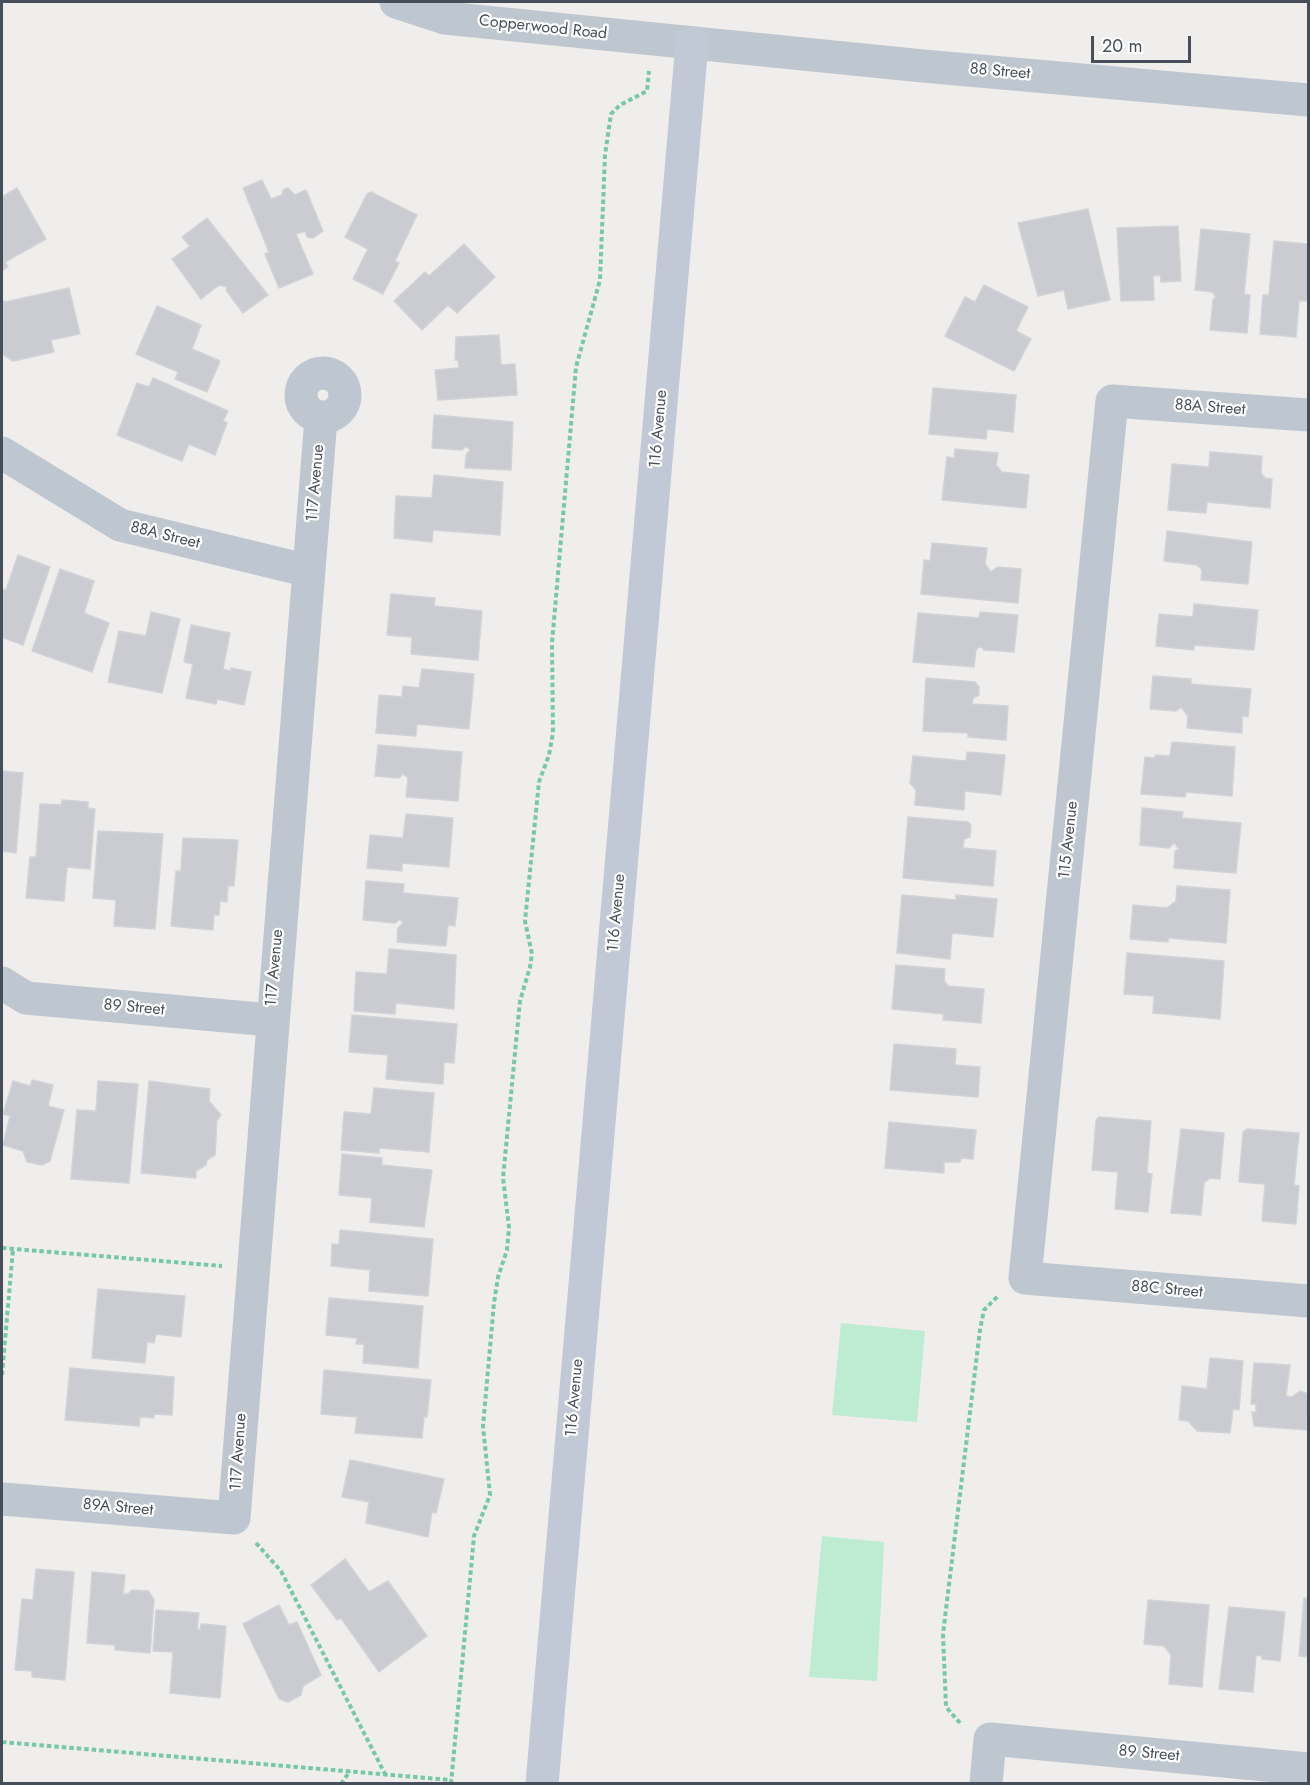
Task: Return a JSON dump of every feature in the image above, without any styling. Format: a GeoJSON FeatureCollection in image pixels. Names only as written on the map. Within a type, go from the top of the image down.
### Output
{"type":"FeatureCollection","features":[{"type":"Feature","properties":{"kind":"main road","name":"116 Avenue"},"geometry":{"type":"LineString","coordinates":[[542,1784],[692,43]]}},
{"type":"Feature","properties":{"kind":"street","name":"Copperwood Road"},"geometry":{"type":"LineString","coordinates":[[396,2],[445,18],[692,43]]}},
{"type":"Feature","properties":{"kind":"street","name":"88 Street"},"geometry":{"type":"LineString","coordinates":[[692,43],[1308,100]]}},
{"type":"Feature","properties":{"kind":"street","name":"88A Street"},"geometry":{"type":"LineString","coordinates":[[1112,401],[1308,415]]}},
{"type":"Feature","properties":{"kind":"street","name":"115 Avenue"},"geometry":{"type":"LineString","coordinates":[[1025,1278],[1112,401]]}},
{"type":"Feature","properties":{"kind":"street","name":"117 Avenue"},"geometry":{"type":"LineString","coordinates":[[234,1518],[271,1020],[321,418]]}},
{"type":"Feature","properties":{"kind":"street","name":"88A Street"},"geometry":{"type":"LineString","coordinates":[[2,453],[120,525],[309,571]]}},
{"type":"Feature","properties":{"kind":"street","name":"89 Street"},"geometry":{"type":"LineString","coordinates":[[2,983],[26,998],[271,1020]]}},
{"type":"Feature","properties":{"kind":"street","name":"88C Street"},"geometry":{"type":"LineString","coordinates":[[1025,1278],[1308,1301]]}},
{"type":"Feature","properties":{"kind":"street","name":"89A Street"},"geometry":{"type":"LineString","coordinates":[[2,1499],[234,1518]]}},
{"type":"Feature","properties":{"kind":"street","name":"89 Street"},"geometry":{"type":"LineString","coordinates":[[990,1739],[1308,1769]]}},
{"type":"Feature","properties":{"kind":"street"},"geometry":{"type":"LineString","coordinates":[[986,1784],[990,1739]]}},
{"type":"Feature","properties":{"kind":"path"},"geometry":{"type":"LineString","coordinates":[[2,1742],[385,1774],[451,1782],[474,1536],[490,1495],[483,1426],[494,1303],[508,1239],[503,1178],[520,1001],[532,954],[525,921],[539,782],[549,755],[553,733],[552,644],[576,367],[600,280],[605,155],[611,114],[621,105],[647,91],[652,39]]}},
{"type":"Feature","properties":{"kind":"path"},"geometry":{"type":"LineString","coordinates":[[2,1248],[252,1268]]}},
{"type":"Feature","properties":{"kind":"path"},"geometry":{"type":"LineString","coordinates":[[2,1375],[13,1250]]}},
{"type":"Feature","properties":{"kind":"path"},"geometry":{"type":"LineString","coordinates":[[990,1739],[961,1724],[946,1707],[943,1634],[984,1310],[1000,1293],[1025,1278]]}},
{"type":"Feature","properties":{"kind":"path"},"geometry":{"type":"LineString","coordinates":[[234,1518],[281,1571],[385,1774]]}},
{"type":"Feature","properties":{"kind":"path"},"geometry":{"type":"LineString","coordinates":[[341,1784],[350,1771]]}},
{"type":"Feature","properties":{"kind":"green space"},"geometry":{"type":"Polygon","coordinates":[[[841,1323],[925,1331],[917,1422],[832,1415],[841,1323]]]}},
{"type":"Feature","properties":{"kind":"green space"},"geometry":{"type":"Polygon","coordinates":[[[822,1536],[884,1542],[877,1681],[809,1677],[822,1536]]]}},
{"type":"Feature","properties":{"kind":"building"},"geometry":{"type":"Polygon","coordinates":[[[262,180],[271,199],[282,195],[283,190],[288,188],[295,195],[306,190],[323,231],[313,238],[307,237],[305,231],[296,234],[313,274],[279,288],[265,254],[269,252],[243,188],[262,180]]]}},
{"type":"Feature","properties":{"kind":"building"},"geometry":{"type":"Polygon","coordinates":[[[17,188],[46,239],[5,262],[8,267],[2,271],[2,197],[17,188]]]}},
{"type":"Feature","properties":{"kind":"building"},"geometry":{"type":"Polygon","coordinates":[[[371,192],[417,215],[395,261],[399,263],[383,294],[353,279],[368,249],[345,237],[367,194],[371,192]]]}},
{"type":"Feature","properties":{"kind":"building"},"geometry":{"type":"Polygon","coordinates":[[[1088,209],[1110,300],[1068,309],[1064,290],[1038,296],[1018,223],[1088,209]]]}},
{"type":"Feature","properties":{"kind":"building"},"geometry":{"type":"Polygon","coordinates":[[[207,218],[268,295],[243,313],[226,290],[227,287],[219,285],[201,299],[172,259],[190,246],[182,237],[207,218]]]}},
{"type":"Feature","properties":{"kind":"building"},"geometry":{"type":"Polygon","coordinates":[[[1178,226],[1181,281],[1161,282],[1160,275],[1153,276],[1154,300],[1121,301],[1117,228],[1178,226]]]}},
{"type":"Feature","properties":{"kind":"building"},"geometry":{"type":"Polygon","coordinates":[[[1201,229],[1250,234],[1244,294],[1250,295],[1247,333],[1210,330],[1213,300],[1216,297],[1212,292],[1195,290],[1201,229]]]}},
{"type":"Feature","properties":{"kind":"building"},"geometry":{"type":"Polygon","coordinates":[[[1274,241],[1308,244],[1308,301],[1299,301],[1296,337],[1260,334],[1263,295],[1269,295],[1274,241]]]}},
{"type":"Feature","properties":{"kind":"building"},"geometry":{"type":"Polygon","coordinates":[[[464,244],[495,277],[457,313],[448,305],[422,330],[394,301],[425,272],[429,276],[464,244]]]}},
{"type":"Feature","properties":{"kind":"building"},"geometry":{"type":"Polygon","coordinates":[[[984,285],[1028,307],[1016,331],[1031,339],[1014,371],[945,336],[965,297],[975,302],[984,285]]]}},
{"type":"Feature","properties":{"kind":"building"},"geometry":{"type":"Polygon","coordinates":[[[69,288],[80,334],[51,340],[54,352],[13,361],[2,354],[2,300],[5,302],[69,288]]]}},
{"type":"Feature","properties":{"kind":"building"},"geometry":{"type":"Polygon","coordinates":[[[157,306],[201,325],[192,349],[220,361],[207,392],[175,379],[178,372],[136,354],[157,306]]]}},
{"type":"Feature","properties":{"kind":"building"},"geometry":{"type":"Polygon","coordinates":[[[499,335],[501,365],[515,364],[517,395],[438,400],[435,370],[459,368],[458,360],[455,360],[456,337],[499,335]]]}},
{"type":"Feature","properties":{"kind":"building"},"geometry":{"type":"Polygon","coordinates":[[[153,378],[228,411],[223,421],[227,423],[215,455],[189,444],[182,461],[117,435],[137,383],[149,387],[153,378]]]}},
{"type":"Feature","properties":{"kind":"building"},"geometry":{"type":"Polygon","coordinates":[[[933,388],[1016,395],[1013,432],[987,429],[986,439],[929,434],[933,388]]]}},
{"type":"Feature","properties":{"kind":"building"},"geometry":{"type":"Polygon","coordinates":[[[434,415],[513,422],[511,470],[465,468],[466,455],[470,450],[466,446],[462,450],[432,448],[434,415]]]}},
{"type":"Feature","properties":{"kind":"building"},"geometry":{"type":"Polygon","coordinates":[[[955,449],[998,453],[996,465],[1002,472],[1029,475],[1026,508],[942,500],[947,457],[954,458],[955,449]]]}},
{"type":"Feature","properties":{"kind":"building"},"geometry":{"type":"Polygon","coordinates":[[[1210,452],[1262,456],[1261,473],[1265,478],[1272,479],[1270,508],[1207,502],[1206,513],[1168,510],[1172,464],[1209,467],[1210,452]]]}},
{"type":"Feature","properties":{"kind":"building"},"geometry":{"type":"Polygon","coordinates":[[[434,475],[503,482],[500,535],[433,530],[432,542],[394,538],[396,496],[432,498],[434,475]]]}},
{"type":"Feature","properties":{"kind":"building"},"geometry":{"type":"Polygon","coordinates":[[[1167,531],[1252,542],[1248,584],[1201,580],[1202,570],[1197,565],[1164,561],[1167,531]]]}},
{"type":"Feature","properties":{"kind":"building"},"geometry":{"type":"Polygon","coordinates":[[[932,543],[987,548],[985,564],[991,572],[997,567],[1021,569],[1018,603],[921,594],[924,560],[930,561],[932,543]]]}},
{"type":"Feature","properties":{"kind":"building"},"geometry":{"type":"Polygon","coordinates":[[[18,555],[50,567],[23,645],[2,637],[2,589],[6,590],[18,555]]]}},
{"type":"Feature","properties":{"kind":"building"},"geometry":{"type":"Polygon","coordinates":[[[60,569],[94,581],[84,613],[109,623],[92,672],[32,651],[60,569]]]}},
{"type":"Feature","properties":{"kind":"building"},"geometry":{"type":"Polygon","coordinates":[[[391,594],[435,598],[434,606],[482,611],[478,660],[411,654],[412,637],[387,635],[391,594]]]}},
{"type":"Feature","properties":{"kind":"building"},"geometry":{"type":"Polygon","coordinates":[[[1194,604],[1258,610],[1254,650],[1194,645],[1194,650],[1156,646],[1159,614],[1193,617],[1194,604]]]}},
{"type":"Feature","properties":{"kind":"building"},"geometry":{"type":"Polygon","coordinates":[[[151,612],[180,619],[162,693],[108,682],[119,631],[146,636],[151,612]]]}},
{"type":"Feature","properties":{"kind":"building"},"geometry":{"type":"Polygon","coordinates":[[[980,612],[1018,615],[1014,652],[984,650],[981,646],[976,650],[974,667],[913,662],[918,613],[979,618],[980,612]]]}},
{"type":"Feature","properties":{"kind":"building"},"geometry":{"type":"Polygon","coordinates":[[[191,625],[230,633],[223,669],[231,671],[231,668],[251,672],[244,705],[217,699],[216,704],[186,698],[193,664],[184,662],[191,625]]]}},
{"type":"Feature","properties":{"kind":"building"},"geometry":{"type":"Polygon","coordinates":[[[422,669],[474,674],[469,729],[417,724],[416,736],[376,733],[379,695],[402,697],[403,686],[419,688],[422,669]]]}},
{"type":"Feature","properties":{"kind":"building"},"geometry":{"type":"Polygon","coordinates":[[[1153,676],[1191,679],[1191,684],[1251,689],[1248,717],[1242,716],[1242,733],[1187,728],[1188,716],[1181,707],[1176,711],[1150,709],[1153,676]]]}},
{"type":"Feature","properties":{"kind":"building"},"geometry":{"type":"Polygon","coordinates":[[[926,678],[975,682],[979,687],[979,695],[973,698],[972,704],[1008,706],[1006,740],[968,737],[968,733],[923,731],[926,678]]]}},
{"type":"Feature","properties":{"kind":"building"},"geometry":{"type":"Polygon","coordinates":[[[1172,742],[1235,747],[1232,796],[1186,792],[1185,797],[1141,794],[1145,757],[1170,756],[1172,742]]]}},
{"type":"Feature","properties":{"kind":"building"},"geometry":{"type":"Polygon","coordinates":[[[378,745],[462,752],[458,801],[406,797],[408,778],[403,774],[399,778],[375,776],[378,745]]]}},
{"type":"Feature","properties":{"kind":"building"},"geometry":{"type":"Polygon","coordinates":[[[967,752],[1005,755],[1001,795],[965,791],[964,810],[915,805],[916,790],[910,783],[913,756],[966,761],[967,752]]]}},
{"type":"Feature","properties":{"kind":"building"},"geometry":{"type":"Polygon","coordinates":[[[2,771],[23,773],[16,853],[2,851],[2,771]]]}},
{"type":"Feature","properties":{"kind":"building"},"geometry":{"type":"Polygon","coordinates":[[[62,800],[88,802],[88,808],[95,809],[90,869],[67,867],[64,901],[26,898],[30,857],[36,857],[40,804],[61,805],[62,800]]]}},
{"type":"Feature","properties":{"kind":"building"},"geometry":{"type":"Polygon","coordinates":[[[1142,808],[1183,812],[1182,818],[1241,823],[1236,873],[1174,868],[1175,851],[1179,849],[1174,843],[1169,848],[1140,845],[1142,808]]]}},
{"type":"Feature","properties":{"kind":"building"},"geometry":{"type":"Polygon","coordinates":[[[406,814],[453,818],[449,867],[402,863],[402,871],[367,868],[370,835],[403,838],[406,814]]]}},
{"type":"Feature","properties":{"kind":"building"},"geometry":{"type":"Polygon","coordinates":[[[908,817],[968,822],[971,825],[970,837],[964,839],[963,848],[996,851],[993,886],[903,878],[908,817]]]}},
{"type":"Feature","properties":{"kind":"building"},"geometry":{"type":"Polygon","coordinates":[[[98,831],[163,834],[155,929],[114,926],[116,900],[93,898],[98,831]]]}},
{"type":"Feature","properties":{"kind":"building"},"geometry":{"type":"Polygon","coordinates":[[[183,838],[238,840],[234,886],[228,886],[227,902],[220,901],[219,915],[214,915],[213,930],[171,926],[176,871],[181,871],[183,838]]]}},
{"type":"Feature","properties":{"kind":"building"},"geometry":{"type":"Polygon","coordinates":[[[366,881],[404,884],[403,893],[458,898],[455,926],[448,925],[446,946],[397,942],[398,928],[403,923],[400,919],[395,923],[363,920],[366,881]]]}},
{"type":"Feature","properties":{"kind":"building"},"geometry":{"type":"Polygon","coordinates":[[[1177,886],[1230,890],[1226,943],[1168,938],[1168,942],[1130,939],[1133,905],[1167,908],[1176,901],[1177,886]]]}},
{"type":"Feature","properties":{"kind":"building"},"geometry":{"type":"Polygon","coordinates":[[[902,895],[956,900],[956,895],[997,899],[993,937],[952,933],[950,959],[897,953],[902,895]]]}},
{"type":"Feature","properties":{"kind":"building"},"geometry":{"type":"Polygon","coordinates":[[[389,949],[456,955],[454,1009],[396,1003],[395,1014],[354,1011],[356,972],[387,974],[389,949]]]}},
{"type":"Feature","properties":{"kind":"building"},"geometry":{"type":"Polygon","coordinates":[[[1127,953],[1224,961],[1220,1019],[1153,1013],[1154,996],[1124,994],[1127,953]]]}},
{"type":"Feature","properties":{"kind":"building"},"geometry":{"type":"Polygon","coordinates":[[[896,965],[945,969],[944,981],[948,986],[984,989],[981,1023],[943,1020],[944,1014],[892,1009],[896,965]]]}},
{"type":"Feature","properties":{"kind":"building"},"geometry":{"type":"Polygon","coordinates":[[[352,1015],[457,1024],[454,1063],[444,1062],[443,1084],[386,1079],[388,1055],[349,1052],[352,1015]]]}},
{"type":"Feature","properties":{"kind":"building"},"geometry":{"type":"Polygon","coordinates":[[[894,1044],[956,1049],[955,1065],[980,1067],[978,1097],[890,1090],[894,1044]]]}},
{"type":"Feature","properties":{"kind":"building"},"geometry":{"type":"Polygon","coordinates":[[[32,1080],[53,1085],[48,1106],[64,1110],[50,1161],[42,1165],[27,1162],[23,1151],[3,1145],[10,1116],[3,1114],[13,1081],[30,1086],[32,1080]]]}},
{"type":"Feature","properties":{"kind":"building"},"geometry":{"type":"Polygon","coordinates":[[[98,1081],[138,1084],[129,1183],[71,1179],[77,1110],[96,1111],[98,1081]]]}},
{"type":"Feature","properties":{"kind":"building"},"geometry":{"type":"Polygon","coordinates":[[[149,1081],[210,1089],[209,1101],[221,1115],[217,1120],[215,1155],[207,1160],[206,1165],[196,1171],[196,1178],[141,1173],[149,1081]]]}},
{"type":"Feature","properties":{"kind":"building"},"geometry":{"type":"Polygon","coordinates":[[[374,1088],[434,1093],[429,1152],[379,1148],[379,1153],[341,1150],[344,1112],[371,1114],[374,1088]]]}},
{"type":"Feature","properties":{"kind":"building"},"geometry":{"type":"Polygon","coordinates":[[[1099,1117],[1151,1121],[1147,1173],[1152,1174],[1148,1212],[1115,1209],[1118,1172],[1092,1170],[1096,1120],[1099,1117]]]}},
{"type":"Feature","properties":{"kind":"building"},"geometry":{"type":"Polygon","coordinates":[[[889,1122],[976,1130],[973,1159],[961,1158],[960,1162],[944,1162],[944,1173],[885,1168],[889,1122]]]}},
{"type":"Feature","properties":{"kind":"building"},"geometry":{"type":"Polygon","coordinates":[[[1181,1129],[1224,1133],[1220,1179],[1210,1178],[1204,1183],[1201,1215],[1171,1213],[1181,1129]]]}},
{"type":"Feature","properties":{"kind":"building"},"geometry":{"type":"Polygon","coordinates":[[[1247,1129],[1299,1133],[1294,1185],[1299,1186],[1296,1224],[1262,1221],[1265,1184],[1239,1182],[1243,1132],[1247,1129]]]}},
{"type":"Feature","properties":{"kind":"building"},"geometry":{"type":"Polygon","coordinates":[[[342,1154],[382,1158],[382,1165],[432,1170],[424,1227],[370,1222],[372,1198],[339,1195],[342,1154]]]}},
{"type":"Feature","properties":{"kind":"building"},"geometry":{"type":"Polygon","coordinates":[[[340,1230],[433,1239],[428,1296],[369,1291],[370,1270],[331,1266],[332,1244],[339,1245],[340,1230]]]}},
{"type":"Feature","properties":{"kind":"building"},"geometry":{"type":"Polygon","coordinates":[[[98,1289],[185,1296],[181,1337],[156,1334],[154,1343],[147,1342],[145,1363],[92,1358],[98,1289]]]}},
{"type":"Feature","properties":{"kind":"building"},"geometry":{"type":"Polygon","coordinates":[[[329,1298],[423,1306],[418,1368],[363,1363],[364,1344],[356,1344],[357,1338],[326,1335],[329,1298]]]}},
{"type":"Feature","properties":{"kind":"building"},"geometry":{"type":"Polygon","coordinates":[[[1210,1358],[1243,1361],[1239,1410],[1233,1409],[1230,1433],[1197,1431],[1188,1421],[1179,1420],[1182,1386],[1207,1389],[1210,1358]]]}},
{"type":"Feature","properties":{"kind":"building"},"geometry":{"type":"Polygon","coordinates":[[[1254,1363],[1290,1365],[1286,1396],[1292,1397],[1300,1391],[1308,1394],[1307,1430],[1254,1426],[1252,1412],[1256,1412],[1256,1404],[1251,1404],[1254,1363]]]}},
{"type":"Feature","properties":{"kind":"building"},"geometry":{"type":"Polygon","coordinates":[[[70,1368],[174,1377],[172,1415],[154,1414],[154,1418],[140,1417],[139,1426],[65,1420],[70,1368]]]}},
{"type":"Feature","properties":{"kind":"building"},"geometry":{"type":"Polygon","coordinates":[[[324,1370],[431,1380],[422,1438],[355,1433],[357,1417],[321,1414],[324,1370]]]}},
{"type":"Feature","properties":{"kind":"building"},"geometry":{"type":"Polygon","coordinates":[[[350,1460],[444,1479],[436,1513],[432,1512],[428,1537],[366,1523],[369,1502],[342,1497],[350,1460]]]}},
{"type":"Feature","properties":{"kind":"building"},"geometry":{"type":"Polygon","coordinates":[[[345,1559],[369,1592],[388,1581],[427,1636],[379,1672],[341,1618],[337,1620],[311,1585],[345,1559]]]}},
{"type":"Feature","properties":{"kind":"building"},"geometry":{"type":"Polygon","coordinates":[[[36,1569],[74,1572],[65,1680],[32,1677],[32,1671],[15,1670],[22,1599],[33,1600],[36,1569]]]}},
{"type":"Feature","properties":{"kind":"building"},"geometry":{"type":"Polygon","coordinates":[[[92,1572],[125,1575],[123,1594],[128,1594],[132,1590],[148,1591],[154,1599],[150,1653],[115,1650],[115,1645],[87,1643],[92,1572]]]}},
{"type":"Feature","properties":{"kind":"building"},"geometry":{"type":"Polygon","coordinates":[[[1304,1598],[1308,1599],[1308,1657],[1299,1656],[1304,1598]]]}},
{"type":"Feature","properties":{"kind":"building"},"geometry":{"type":"Polygon","coordinates":[[[1148,1600],[1209,1605],[1202,1687],[1169,1684],[1171,1655],[1164,1646],[1144,1644],[1148,1600]]]}},
{"type":"Feature","properties":{"kind":"building"},"geometry":{"type":"Polygon","coordinates":[[[279,1605],[289,1625],[297,1622],[321,1675],[303,1686],[301,1695],[288,1702],[279,1699],[243,1624],[279,1605]]]}},
{"type":"Feature","properties":{"kind":"building"},"geometry":{"type":"Polygon","coordinates":[[[1229,1607],[1285,1612],[1280,1661],[1262,1659],[1262,1656],[1256,1655],[1253,1692],[1219,1689],[1229,1607]]]}},
{"type":"Feature","properties":{"kind":"building"},"geometry":{"type":"Polygon","coordinates":[[[156,1610],[199,1613],[197,1629],[200,1630],[201,1624],[226,1626],[220,1698],[170,1693],[173,1652],[153,1651],[156,1610]]]}}]}
